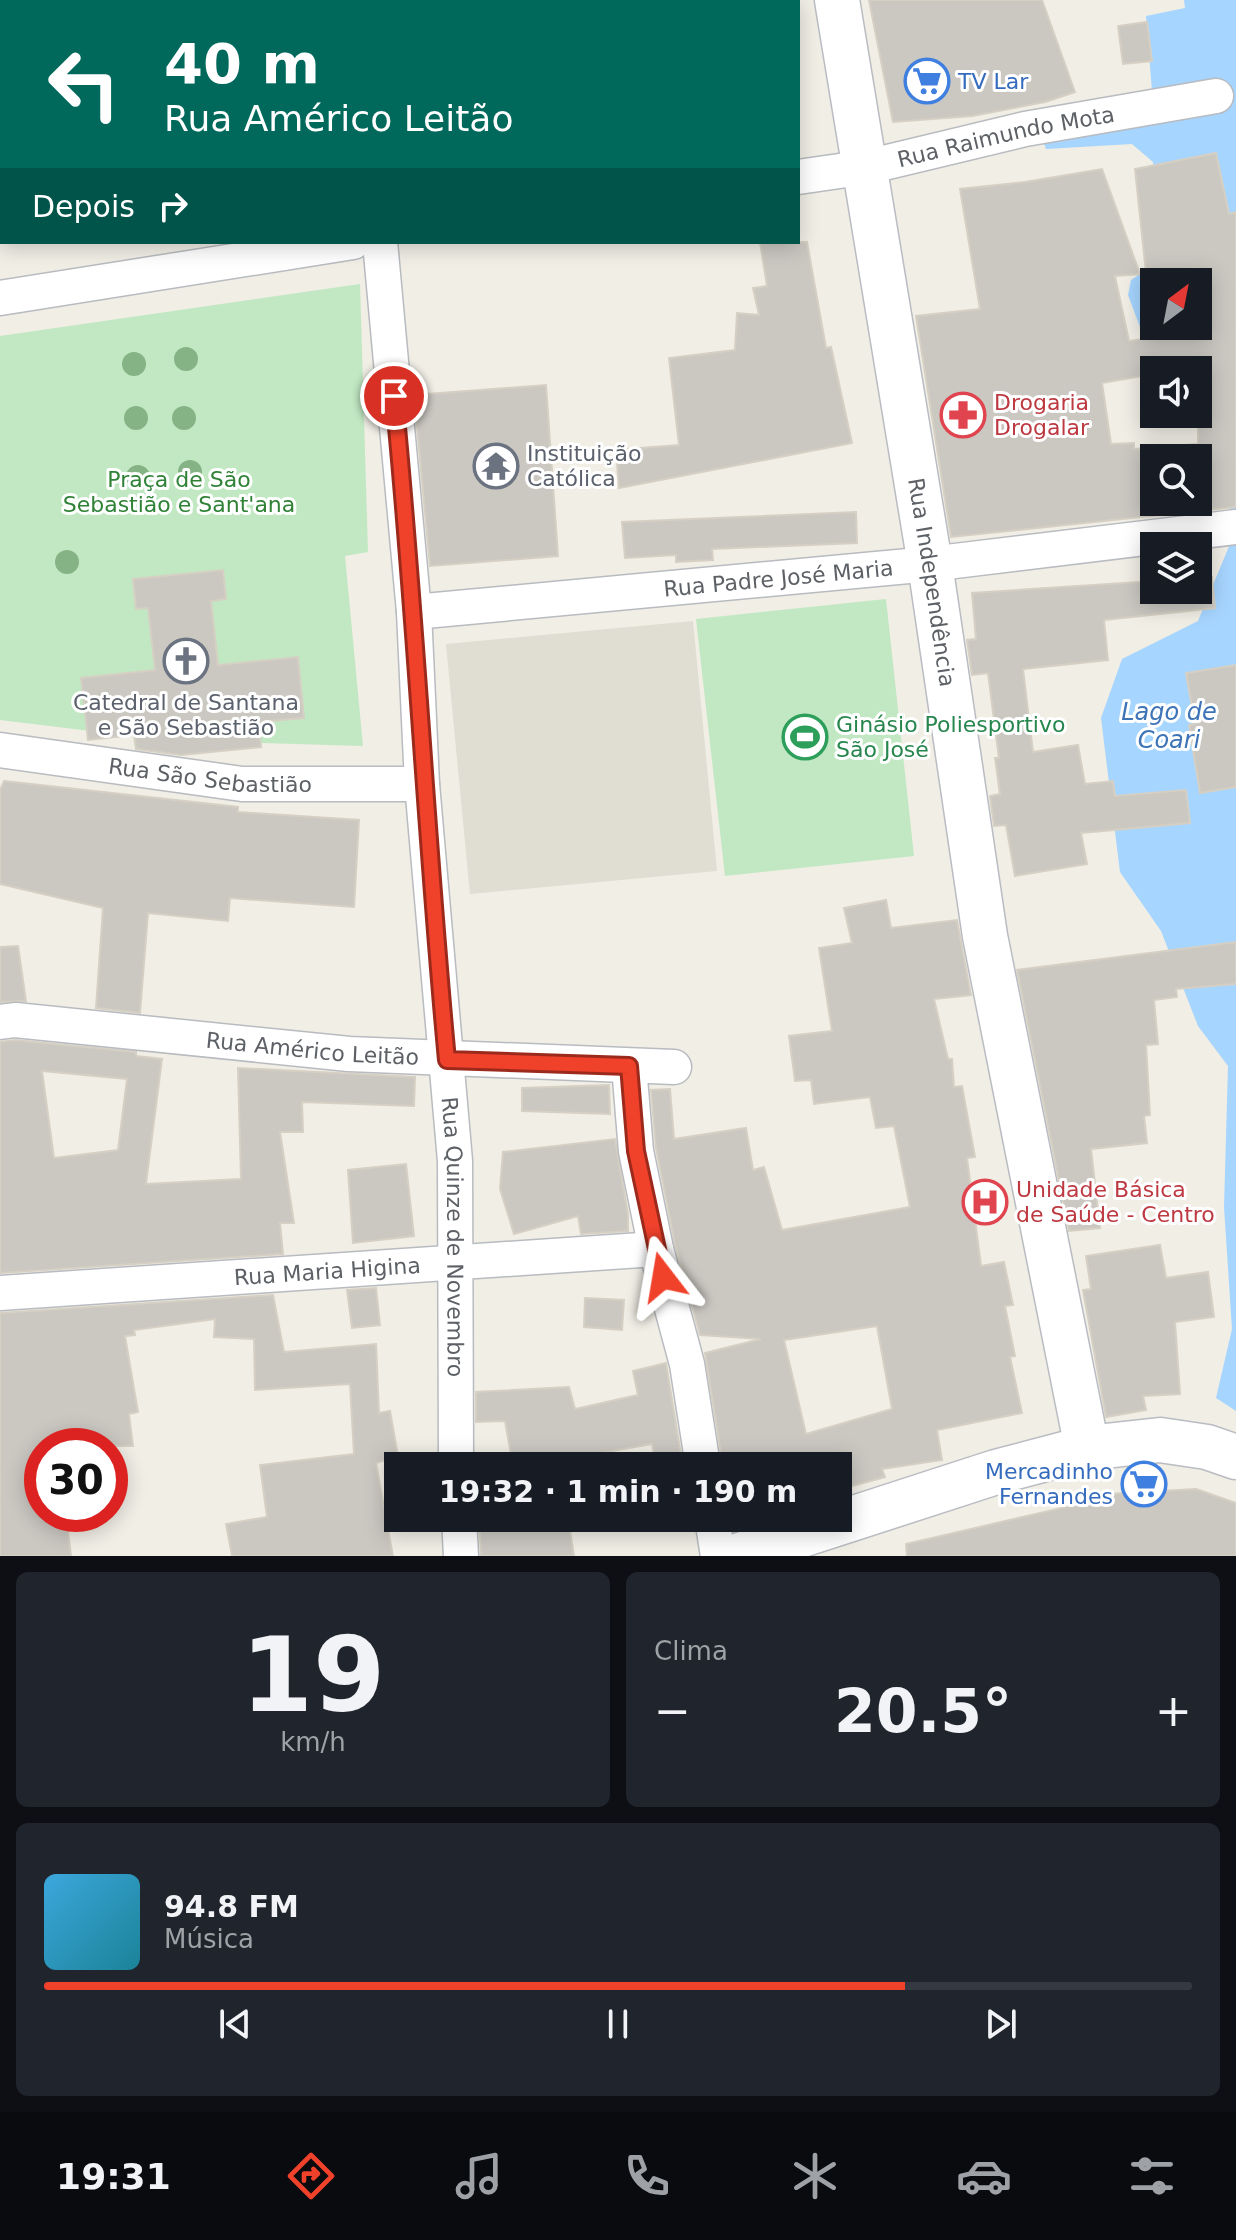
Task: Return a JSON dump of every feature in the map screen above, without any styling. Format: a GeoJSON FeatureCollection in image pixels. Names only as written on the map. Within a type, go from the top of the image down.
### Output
{"type":"FeatureCollection","features":[{"type":"Feature","properties":{"kind":"main road","name":"Rua Independência"},"geometry":{"type":"LineString","coordinates":[[837,0],[867,167],[930,564],[985,936],[1087,1448]]}},
{"type":"Feature","properties":{"kind":"main road"},"geometry":{"type":"LineString","coordinates":[[737,1556],[996,1472],[1087,1448],[1160,1440],[1207,1447],[1236,1457]]}},
{"type":"Feature","properties":{"kind":"street","name":"Rua Raimundo Mota"},"geometry":{"type":"LineString","coordinates":[[800,177],[867,167],[1025,129],[1216,96]]}},
{"type":"Feature","properties":{"kind":"street"},"geometry":{"type":"LineString","coordinates":[[0,298],[340,244]]}},
{"type":"Feature","properties":{"kind":"street","name":"Rua Quinze de Novembro"},"geometry":{"type":"LineString","coordinates":[[380,244],[414,612],[422,784],[455,1161],[456,1452]]}},
{"type":"Feature","properties":{"kind":"street","name":"Rua Padre José Maria"},"geometry":{"type":"LineString","coordinates":[[414,612],[930,564],[1236,527]]}},
{"type":"Feature","properties":{"kind":"street","name":"Rua São Sebastião"},"geometry":{"type":"LineString","coordinates":[[0,750],[242,784],[422,784]]}},
{"type":"Feature","properties":{"kind":"street","name":"Rua Américo Leitão"},"geometry":{"type":"LineString","coordinates":[[0,1022],[15,1020],[447,1060],[674,1067]]}},
{"type":"Feature","properties":{"kind":"street"},"geometry":{"type":"LineString","coordinates":[[629,1066],[636,1151],[656,1249],[687,1364],[701,1452]]}},
{"type":"Feature","properties":{"kind":"street","name":"Rua Maria Higina"},"geometry":{"type":"LineString","coordinates":[[0,1293],[656,1249]]}},
{"type":"Feature","properties":{"kind":"street"},"geometry":{"type":"LineString","coordinates":[[460,1532],[461,1556]]}},
{"type":"Feature","properties":{"kind":"street"},"geometry":{"type":"LineString","coordinates":[[714,1532],[718,1556]]}},
{"type":"Feature","properties":{"kind":"shaded area"},"geometry":{"type":"Polygon","coordinates":[[[693,621],[717,871],[470,894],[446,644],[693,621]]]}},
{"type":"Feature","properties":{"kind":"green space","name":"Praça de São Sebastião e Sant'ana"},"geometry":{"type":"Polygon","coordinates":[[[360,284],[368,552],[345,556],[363,746],[165,740],[0,720],[0,336],[360,284]]]}},
{"type":"Feature","properties":{"kind":"green space","name":"Ginásio Poliesportivo São José"},"geometry":{"type":"Polygon","coordinates":[[[886,599],[914,856],[725,876],[696,619],[886,599]]]}},
{"type":"Feature","properties":{"kind":"water","name":"Lago de Coari"},"geometry":{"type":"Polygon","coordinates":[[[1184,0],[1236,0],[1236,1411],[1216,1398],[1232,1329],[1224,1207],[1228,1066],[1198,1026],[1161,931],[1120,872],[1101,718],[1122,659],[1198,621],[1205,604],[1212,604],[1212,587],[1230,544],[1230,493],[1212,451],[1212,444],[1198,428],[1212,428],[1212,356],[1151,356],[1145,340],[1212,340],[1212,268],[1149,268],[1159,213],[1153,162],[1132,144],[1046,149],[1039,130],[1152,91],[1146,16],[1185,8],[1184,0]]]}},
{"type":"Feature","properties":{"kind":"water","name":"Lago de Coari"},"geometry":{"type":"Polygon","coordinates":[[[1140,274],[1140,327],[1128,295],[1131,280],[1140,274]]]}},
{"type":"Feature","properties":{"kind":"building"},"geometry":{"type":"Polygon","coordinates":[[[869,0],[1042,0],[1075,92],[1045,102],[972,116],[893,122],[869,0]]]}},
{"type":"Feature","properties":{"kind":"building"},"geometry":{"type":"Polygon","coordinates":[[[1147,22],[1152,61],[1123,64],[1118,26],[1147,22]]]}},
{"type":"Feature","properties":{"kind":"building"},"geometry":{"type":"Polygon","coordinates":[[[1216,153],[1229,214],[1236,212],[1236,507],[1212,510],[1212,444],[1198,444],[1198,428],[1212,428],[1212,356],[1140,356],[1140,376],[1102,383],[1111,444],[1134,443],[1134,449],[1140,449],[1140,516],[1150,516],[951,537],[916,316],[980,309],[960,189],[1102,169],[1140,274],[1115,276],[1129,341],[1212,340],[1212,268],[1145,268],[1135,169],[1216,153]]]}},
{"type":"Feature","properties":{"kind":"building"},"geometry":{"type":"Polygon","coordinates":[[[807,242],[826,348],[831,347],[852,443],[619,488],[616,450],[679,445],[669,358],[735,350],[737,313],[759,315],[753,288],[767,286],[760,244],[807,242]]]}},
{"type":"Feature","properties":{"kind":"building"},"geometry":{"type":"Polygon","coordinates":[[[546,385],[558,556],[430,566],[414,395],[546,385]]]}},
{"type":"Feature","properties":{"kind":"building"},"geometry":{"type":"Polygon","coordinates":[[[856,512],[857,543],[712,549],[713,560],[676,562],[676,555],[625,558],[622,522],[856,512]]]}},
{"type":"Feature","properties":{"kind":"building","name":"Catedral de Santana e São Sebastião"},"geometry":{"type":"Polygon","coordinates":[[[223,570],[226,599],[211,601],[218,665],[298,657],[304,718],[259,722],[261,747],[181,755],[136,749],[134,735],[88,740],[81,678],[155,670],[148,608],[136,609],[133,579],[223,570]]]}},
{"type":"Feature","properties":{"kind":"building"},"geometry":{"type":"Polygon","coordinates":[[[1212,577],[1215,608],[1104,620],[1108,660],[1023,669],[1033,752],[1078,745],[1085,784],[1113,781],[1115,796],[1186,790],[1190,823],[1081,833],[1087,864],[1015,876],[1006,825],[994,826],[990,796],[1000,794],[995,758],[999,758],[988,673],[972,675],[967,640],[976,639],[972,593],[1140,582],[1140,604],[1212,604],[1212,577]]]}},
{"type":"Feature","properties":{"kind":"building"},"geometry":{"type":"Polygon","coordinates":[[[1236,665],[1236,787],[1200,793],[1189,725],[1195,724],[1186,673],[1236,665]]]}},
{"type":"Feature","properties":{"kind":"building"},"geometry":{"type":"Polygon","coordinates":[[[4,781],[238,807],[238,812],[359,820],[354,907],[230,898],[228,921],[148,913],[140,1013],[96,1008],[103,908],[0,884],[0,790],[4,781]]]}},
{"type":"Feature","properties":{"kind":"building"},"geometry":{"type":"Polygon","coordinates":[[[886,900],[891,928],[957,920],[971,995],[934,999],[948,1059],[952,1059],[954,1087],[962,1086],[975,1157],[967,1158],[981,1266],[1004,1262],[1013,1305],[1005,1306],[1015,1356],[1010,1357],[1022,1413],[937,1430],[942,1460],[882,1469],[885,1477],[852,1486],[852,1452],[721,1452],[705,1353],[761,1339],[700,1335],[675,1244],[656,1148],[651,1090],[670,1089],[674,1139],[746,1128],[753,1170],[764,1167],[782,1230],[910,1207],[894,1126],[876,1128],[870,1097],[814,1104],[811,1080],[795,1081],[789,1036],[832,1031],[819,948],[852,943],[844,908],[886,900]],[[877,1326],[784,1340],[806,1434],[892,1409],[877,1326]]]}},
{"type":"Feature","properties":{"kind":"building"},"geometry":{"type":"Polygon","coordinates":[[[1236,942],[1236,984],[1176,989],[1177,997],[1154,1000],[1158,1044],[1146,1045],[1150,1115],[1144,1116],[1147,1143],[1091,1149],[1100,1228],[1069,1231],[1017,970],[1236,942]]]}},
{"type":"Feature","properties":{"kind":"building"},"geometry":{"type":"Polygon","coordinates":[[[18,946],[26,1001],[0,1002],[0,947],[18,946]]]}},
{"type":"Feature","properties":{"kind":"building"},"geometry":{"type":"Polygon","coordinates":[[[15,1040],[136,1052],[136,1056],[162,1059],[146,1184],[241,1179],[238,1068],[415,1077],[414,1106],[302,1102],[303,1132],[280,1132],[294,1223],[280,1223],[283,1254],[0,1273],[0,1042],[15,1040]],[[42,1071],[54,1158],[118,1150],[127,1079],[42,1071]]]}},
{"type":"Feature","properties":{"kind":"building"},"geometry":{"type":"Polygon","coordinates":[[[609,1085],[610,1114],[522,1111],[522,1088],[609,1085]]]}},
{"type":"Feature","properties":{"kind":"building"},"geometry":{"type":"Polygon","coordinates":[[[615,1139],[628,1231],[581,1234],[578,1216],[514,1234],[500,1189],[503,1152],[615,1139]]]}},
{"type":"Feature","properties":{"kind":"building"},"geometry":{"type":"Polygon","coordinates":[[[406,1164],[414,1236],[353,1243],[348,1170],[406,1164]]]}},
{"type":"Feature","properties":{"kind":"building"},"geometry":{"type":"Polygon","coordinates":[[[1160,1245],[1166,1278],[1208,1272],[1214,1317],[1175,1322],[1180,1394],[1143,1396],[1146,1410],[1106,1417],[1083,1290],[1091,1289],[1086,1256],[1160,1245]]]}},
{"type":"Feature","properties":{"kind":"building"},"geometry":{"type":"Polygon","coordinates":[[[376,1288],[380,1325],[352,1328],[347,1290],[376,1288]]]}},
{"type":"Feature","properties":{"kind":"building"},"geometry":{"type":"Polygon","coordinates":[[[273,1295],[284,1352],[376,1344],[379,1413],[390,1411],[397,1452],[384,1452],[384,1460],[376,1463],[384,1507],[384,1532],[389,1532],[393,1556],[232,1556],[226,1524],[267,1517],[260,1465],[354,1454],[350,1384],[255,1390],[254,1339],[214,1337],[215,1319],[134,1330],[135,1335],[125,1336],[138,1412],[129,1414],[133,1446],[128,1446],[128,1428],[24,1428],[24,1532],[68,1532],[71,1556],[0,1556],[0,1313],[273,1295]]]}},
{"type":"Feature","properties":{"kind":"building"},"geometry":{"type":"Polygon","coordinates":[[[585,1298],[624,1300],[622,1330],[584,1327],[585,1298]]]}},
{"type":"Feature","properties":{"kind":"building"},"geometry":{"type":"Polygon","coordinates":[[[666,1363],[681,1452],[654,1452],[652,1444],[606,1452],[511,1452],[505,1421],[476,1422],[476,1392],[569,1387],[575,1409],[638,1395],[633,1371],[666,1363]]]}},
{"type":"Feature","properties":{"kind":"building"},"geometry":{"type":"Polygon","coordinates":[[[1196,1489],[1236,1503],[1236,1556],[907,1556],[906,1544],[1109,1497],[1108,1494],[1196,1489]]]}},
{"type":"Feature","properties":{"kind":"building"},"geometry":{"type":"Polygon","coordinates":[[[480,1532],[570,1532],[574,1556],[481,1556],[480,1532]]]}},
{"type":"Feature","properties":{"kind":"place","name":"TV Lar"},"geometry":{"type":"Point","coordinates":[927,81]}},
{"type":"Feature","properties":{"kind":"place","name":"Drogaria Drogalar"},"geometry":{"type":"Point","coordinates":[963,415]}},
{"type":"Feature","properties":{"kind":"place","name":"Instituição Católica"},"geometry":{"type":"Point","coordinates":[496,466]}},
{"type":"Feature","properties":{"kind":"place","name":"Catedral de Santana e São Sebastião"},"geometry":{"type":"Point","coordinates":[186,661]}},
{"type":"Feature","properties":{"kind":"place","name":"Ginásio Poliesportivo São José"},"geometry":{"type":"Point","coordinates":[805,737]}},
{"type":"Feature","properties":{"kind":"place","name":"Unidade Básica de Saúde - Centro"},"geometry":{"type":"Point","coordinates":[985,1202]}},
{"type":"Feature","properties":{"kind":"place","name":"Mercadinho Fernandes"},"geometry":{"type":"Point","coordinates":[1144,1484]}},
{"type":"Feature","properties":{"kind":"route"},"geometry":{"type":"LineString","coordinates":[[394,396],[414,612],[422,784],[447,1060],[629,1066],[636,1151],[663,1277]]}}]}
